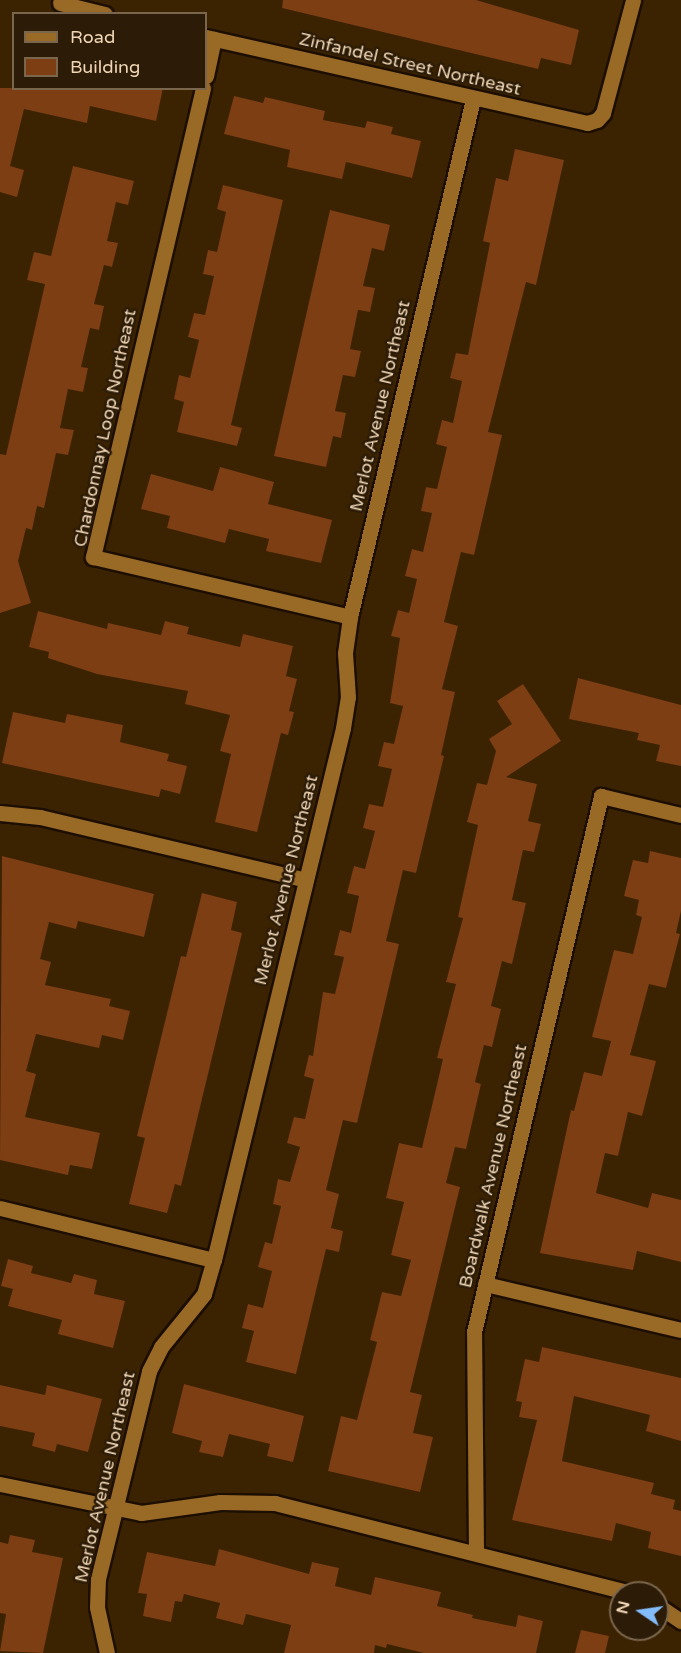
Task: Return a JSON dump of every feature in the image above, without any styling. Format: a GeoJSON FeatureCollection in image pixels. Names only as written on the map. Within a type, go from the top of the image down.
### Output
{"type":"FeatureCollection","features":[{"type":"Feature","properties":{"kind":"street","name":"Zinfandel Street Northeast"},"geometry":{"type":"LineString","coordinates":[[210,38],[575,123],[597,120],[610,94],[633,0]]}},
{"type":"Feature","properties":{"kind":"street"},"geometry":{"type":"LineString","coordinates":[[60,3],[97,12]]}},
{"type":"Feature","properties":{"kind":"street"},"geometry":{"type":"LineString","coordinates":[[207,66],[210,38]]}},
{"type":"Feature","properties":{"kind":"street","name":"Chardonnay Loop Northeast"},"geometry":{"type":"LineString","coordinates":[[203,90],[93,557],[350,617]]}},
{"type":"Feature","properties":{"kind":"street","name":"Merlot Avenue Northeast"},"geometry":{"type":"LineString","coordinates":[[107,1653],[97,1607],[98,1580],[114,1511],[149,1371],[161,1347],[204,1294],[214,1260],[343,728],[348,697],[345,653],[350,617],[473,99]]}},
{"type":"Feature","properties":{"kind":"street","name":"Boardwalk Avenue Northeast"},"geometry":{"type":"LineString","coordinates":[[476,1551],[472,1357],[484,1284],[601,796],[681,814]]}},
{"type":"Feature","properties":{"kind":"street"},"geometry":{"type":"LineString","coordinates":[[0,813],[40,817],[306,880]]}},
{"type":"Feature","properties":{"kind":"street"},"geometry":{"type":"LineString","coordinates":[[0,1208],[214,1260]]}},
{"type":"Feature","properties":{"kind":"street"},"geometry":{"type":"LineString","coordinates":[[484,1284],[681,1330]]}},
{"type":"Feature","properties":{"kind":"street"},"geometry":{"type":"LineString","coordinates":[[0,1484],[114,1511],[162,1512],[220,1502],[275,1503],[476,1551],[609,1587]]}},
{"type":"Feature","properties":{"kind":"building"},"geometry":{"type":"Polygon","coordinates":[[[283,0],[476,0],[579,30],[571,65],[541,58],[538,69],[282,8],[283,0]]]}},
{"type":"Feature","properties":{"kind":"building"},"geometry":{"type":"Polygon","coordinates":[[[0,88],[12,88],[12,90],[163,90],[156,121],[90,106],[87,123],[24,109],[10,166],[24,170],[17,197],[0,192],[0,88]]]}},
{"type":"Feature","properties":{"kind":"building"},"geometry":{"type":"Polygon","coordinates":[[[234,96],[263,103],[265,97],[325,111],[323,120],[365,128],[367,121],[393,127],[391,134],[421,141],[412,178],[346,162],[342,179],[287,167],[290,150],[224,134],[234,96]]]}},
{"type":"Feature","properties":{"kind":"building"},"geometry":{"type":"Polygon","coordinates":[[[515,149],[564,160],[536,285],[526,282],[488,432],[502,435],[474,555],[461,552],[444,622],[458,626],[442,689],[455,692],[441,755],[444,756],[416,873],[403,870],[386,941],[399,944],[357,1123],[343,1120],[326,1190],[339,1194],[331,1228],[343,1231],[339,1252],[326,1249],[296,1374],[246,1362],[254,1331],[242,1328],[248,1304],[263,1308],[272,1271],[258,1267],[265,1242],[272,1244],[281,1206],[273,1204],[278,1179],[290,1182],[300,1147],[287,1143],[294,1117],[305,1119],[314,1079],[304,1076],[309,1055],[313,1056],[323,992],[335,994],[344,957],[334,955],[340,930],[351,933],[359,896],[347,893],[354,866],[365,869],[375,831],[363,828],[369,804],[383,807],[392,769],[378,766],[384,742],[394,744],[403,706],[390,703],[400,638],[391,636],[398,610],[409,613],[417,579],[405,576],[412,549],[423,552],[432,513],[421,511],[426,487],[437,489],[447,447],[436,444],[442,420],[453,423],[462,381],[450,378],[456,353],[468,355],[490,243],[483,241],[496,178],[508,181],[515,149]]]}},
{"type":"Feature","properties":{"kind":"building"},"geometry":{"type":"Polygon","coordinates":[[[73,166],[134,181],[128,205],[116,202],[107,241],[118,243],[112,267],[104,265],[94,304],[104,306],[99,330],[90,328],[81,367],[88,368],[83,392],[68,389],[60,428],[74,430],[68,455],[56,453],[44,508],[37,506],[32,530],[26,528],[18,561],[31,603],[0,613],[0,454],[6,455],[45,284],[27,280],[34,252],[51,256],[73,166]]]}},
{"type":"Feature","properties":{"kind":"building"},"geometry":{"type":"Polygon","coordinates":[[[223,185],[283,200],[231,425],[242,428],[237,446],[177,432],[184,402],[174,399],[179,375],[190,378],[199,340],[188,337],[194,313],[205,315],[214,276],[203,274],[208,250],[217,252],[226,212],[217,209],[223,185]]]}},
{"type":"Feature","properties":{"kind":"building"},"geometry":{"type":"Polygon","coordinates":[[[330,210],[390,225],[384,251],[372,248],[363,286],[375,288],[370,312],[358,310],[350,349],[361,351],[355,377],[343,375],[335,411],[346,413],[341,438],[333,436],[326,467],[274,456],[330,210]]]}},
{"type":"Feature","properties":{"kind":"building"},"geometry":{"type":"Polygon","coordinates":[[[220,467],[274,482],[268,504],[332,520],[321,563],[266,551],[269,539],[229,529],[225,543],[167,528],[170,516],[141,509],[151,474],[213,491],[220,467]]]}},
{"type":"Feature","properties":{"kind":"building"},"geometry":{"type":"Polygon","coordinates":[[[38,611],[107,629],[108,623],[161,635],[165,621],[189,627],[187,634],[240,647],[243,634],[293,646],[286,676],[297,679],[289,711],[294,712],[288,735],[281,733],[257,832],[215,822],[231,754],[220,751],[230,715],[185,704],[188,691],[97,674],[48,658],[49,652],[29,647],[38,611]]]}},
{"type":"Feature","properties":{"kind":"building"},"geometry":{"type":"Polygon","coordinates":[[[578,678],[681,705],[681,766],[656,761],[660,745],[637,740],[639,733],[569,719],[578,678]]]}},
{"type":"Feature","properties":{"kind":"building"},"geometry":{"type":"Polygon","coordinates":[[[523,684],[561,741],[506,777],[537,784],[528,821],[541,824],[534,852],[523,850],[512,900],[526,903],[512,964],[502,961],[491,1006],[501,1009],[492,1047],[484,1045],[475,1082],[481,1084],[466,1149],[455,1147],[446,1183],[460,1187],[410,1392],[422,1395],[413,1433],[433,1437],[420,1492],[328,1471],[341,1416],[357,1420],[377,1342],[370,1340],[382,1292],[401,1296],[411,1260],[391,1255],[404,1202],[386,1198],[399,1143],[422,1148],[443,1059],[437,1058],[456,984],[446,982],[463,918],[458,917],[478,825],[467,822],[477,783],[487,785],[496,751],[489,739],[512,724],[497,701],[523,684]]]}},
{"type":"Feature","properties":{"kind":"building"},"geometry":{"type":"Polygon","coordinates":[[[13,712],[65,723],[67,714],[123,725],[120,742],[169,754],[167,761],[187,766],[180,794],[161,789],[159,797],[2,763],[13,712]]]}},
{"type":"Feature","properties":{"kind":"building"},"geometry":{"type":"Polygon","coordinates":[[[650,851],[681,858],[681,911],[676,933],[680,934],[666,988],[649,984],[630,1055],[656,1061],[642,1116],[628,1112],[618,1156],[605,1153],[596,1193],[648,1208],[652,1193],[681,1200],[681,1262],[637,1251],[633,1270],[540,1253],[571,1110],[574,1111],[584,1072],[602,1076],[611,1041],[592,1037],[614,950],[633,954],[642,917],[636,915],[639,900],[624,896],[633,860],[648,863],[650,851]]]}},
{"type":"Feature","properties":{"kind":"building"},"geometry":{"type":"Polygon","coordinates":[[[2,856],[154,894],[144,937],[78,921],[76,929],[49,922],[40,959],[51,962],[45,985],[111,999],[109,1006],[130,1011],[123,1040],[102,1035],[99,1048],[36,1034],[26,1071],[36,1074],[25,1117],[100,1133],[92,1169],[70,1165],[68,1175],[0,1160],[2,856]]]}},
{"type":"Feature","properties":{"kind":"building"},"geometry":{"type":"Polygon","coordinates":[[[202,893],[237,902],[231,930],[242,933],[181,1186],[175,1184],[167,1213],[129,1204],[145,1138],[137,1136],[181,956],[186,957],[202,893]]]}},
{"type":"Feature","properties":{"kind":"building"},"geometry":{"type":"Polygon","coordinates":[[[8,1259],[33,1266],[31,1273],[71,1283],[74,1274],[97,1280],[94,1294],[125,1301],[113,1348],[58,1334],[62,1320],[8,1306],[13,1289],[1,1286],[8,1259]]]}},
{"type":"Feature","properties":{"kind":"building"},"geometry":{"type":"Polygon","coordinates":[[[542,1347],[681,1378],[681,1441],[646,1431],[650,1415],[574,1396],[562,1461],[654,1483],[651,1494],[675,1500],[673,1509],[681,1511],[681,1556],[648,1548],[651,1532],[616,1523],[612,1541],[512,1520],[537,1420],[519,1417],[522,1402],[516,1401],[525,1359],[539,1362],[542,1347]]]}},
{"type":"Feature","properties":{"kind":"building"},"geometry":{"type":"Polygon","coordinates":[[[184,1384],[304,1416],[293,1462],[267,1456],[270,1444],[229,1434],[223,1457],[199,1452],[202,1441],[172,1433],[184,1384]]]}},
{"type":"Feature","properties":{"kind":"building"},"geometry":{"type":"Polygon","coordinates":[[[0,1385],[45,1395],[47,1385],[102,1399],[88,1452],[57,1444],[55,1452],[32,1446],[35,1433],[0,1426],[0,1385]]]}},
{"type":"Feature","properties":{"kind":"building"},"geometry":{"type":"Polygon","coordinates":[[[10,1535],[35,1540],[32,1552],[63,1558],[43,1653],[0,1651],[6,1614],[0,1613],[0,1542],[8,1544],[10,1535]]]}},
{"type":"Feature","properties":{"kind":"building"},"geometry":{"type":"Polygon","coordinates":[[[219,1549],[309,1574],[312,1562],[339,1568],[335,1586],[371,1595],[375,1577],[441,1592],[437,1606],[473,1615],[472,1618],[516,1627],[518,1615],[543,1621],[536,1653],[424,1653],[387,1644],[386,1648],[375,1645],[374,1653],[284,1653],[291,1625],[246,1614],[243,1625],[216,1618],[220,1603],[184,1594],[182,1602],[175,1601],[171,1622],[143,1616],[147,1594],[138,1593],[147,1552],[215,1566],[219,1549]]]}},
{"type":"Feature","properties":{"kind":"building"},"geometry":{"type":"Polygon","coordinates":[[[581,1630],[609,1636],[605,1653],[575,1653],[581,1630]]]}}]}
